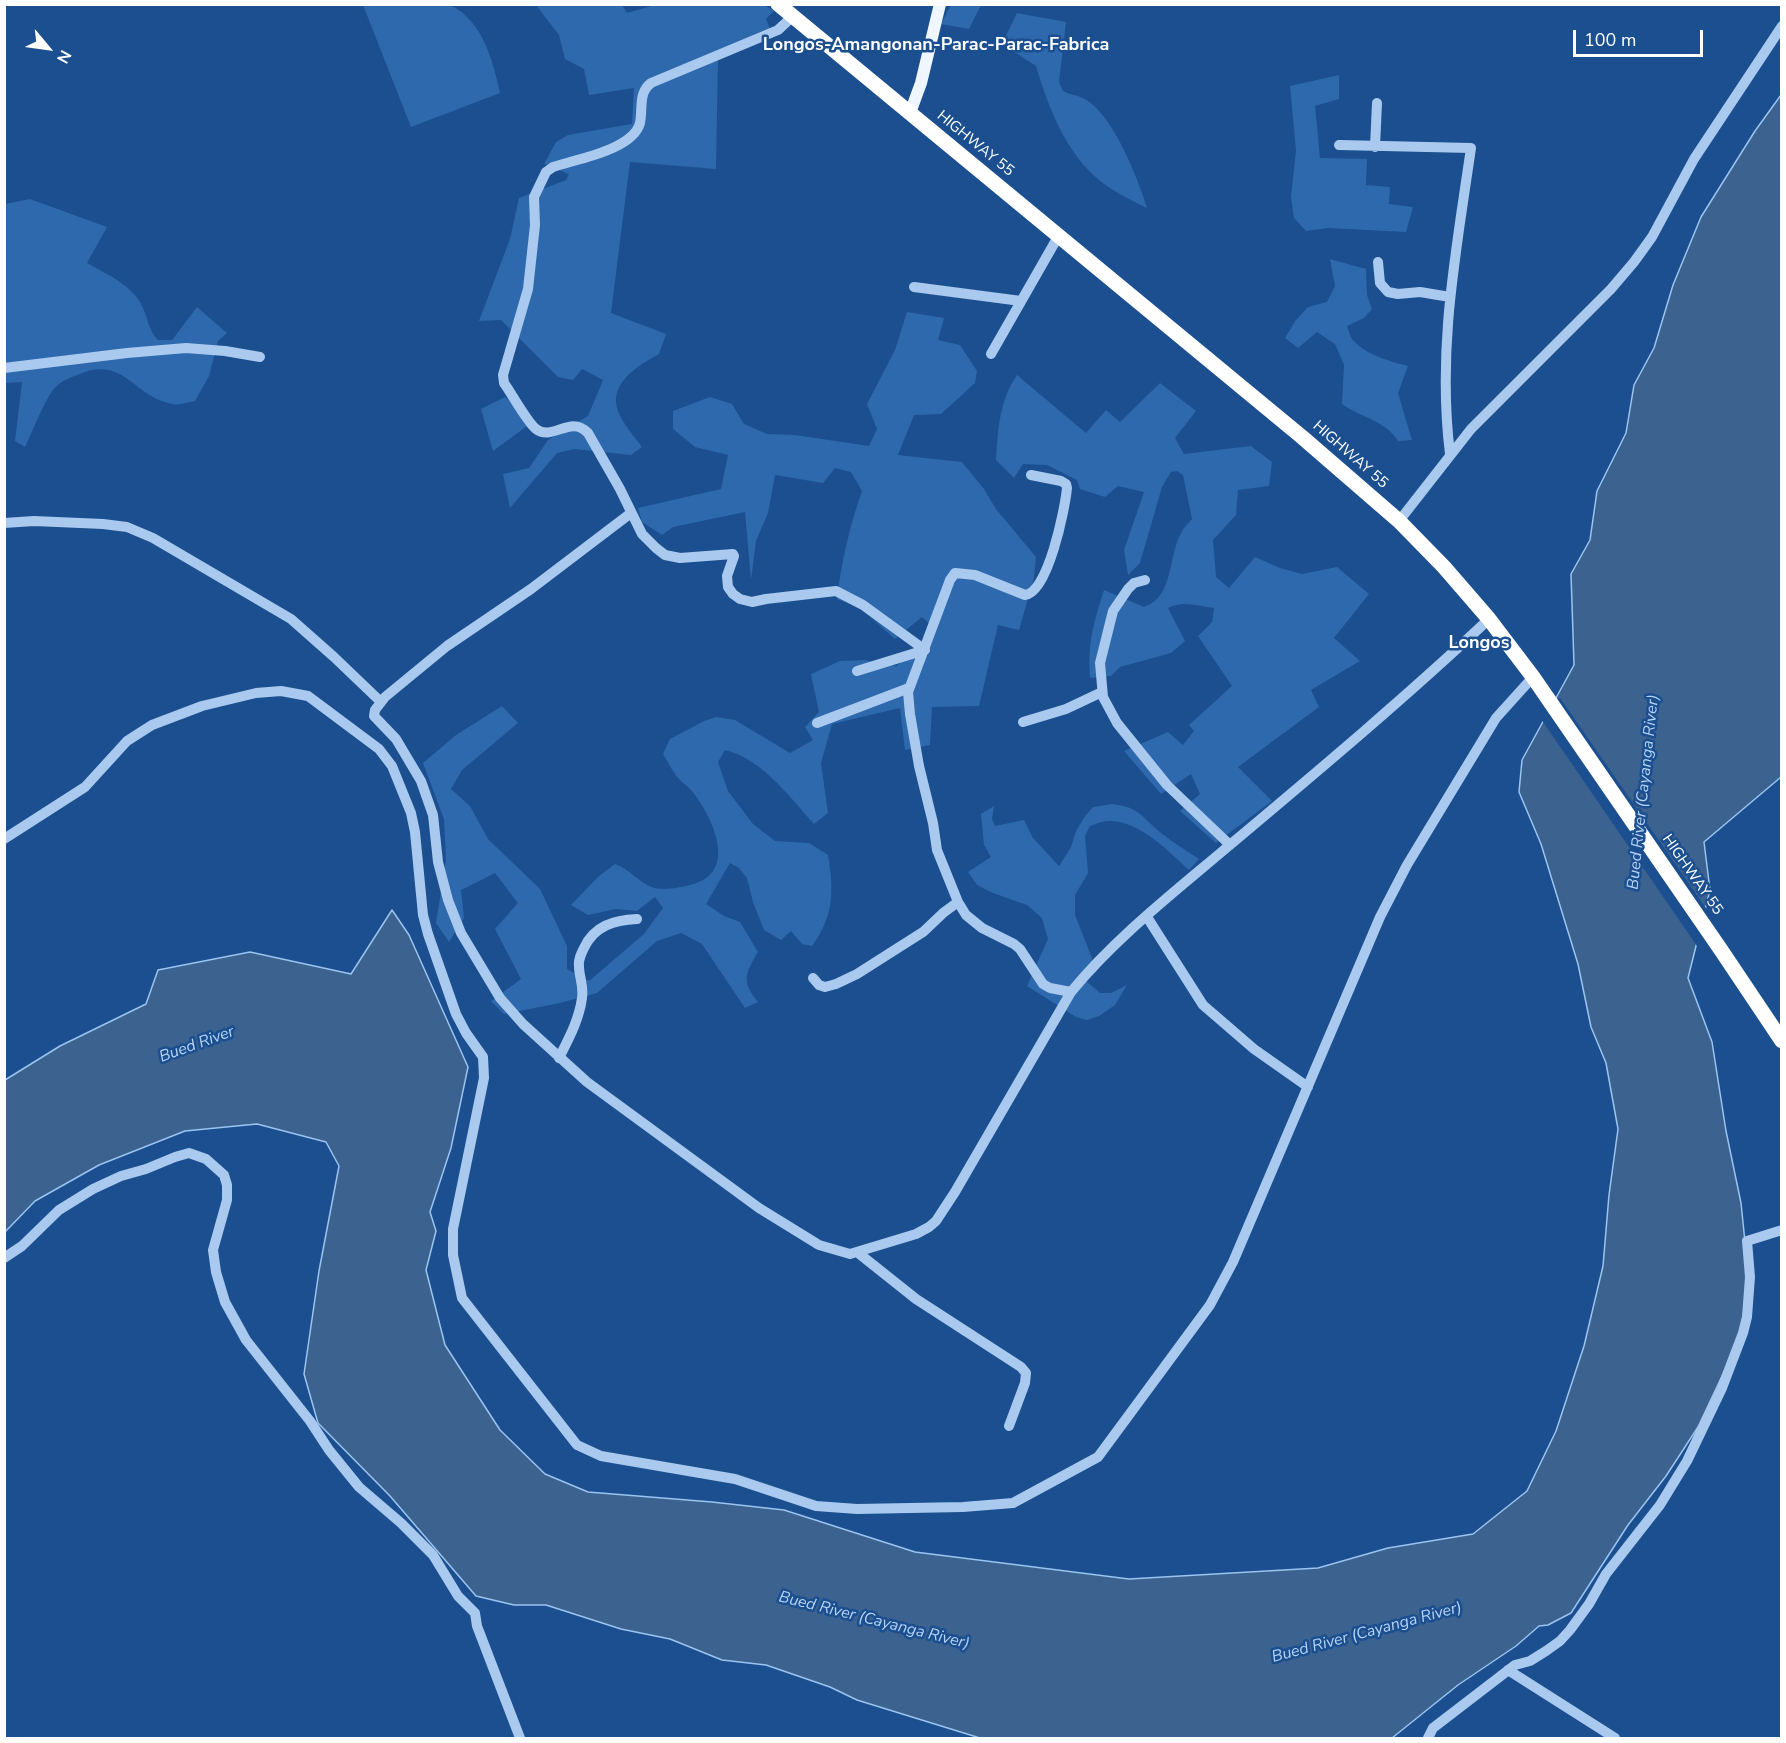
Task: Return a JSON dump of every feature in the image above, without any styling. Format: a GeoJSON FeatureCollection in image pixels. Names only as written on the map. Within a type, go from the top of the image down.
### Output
{"type":"FeatureCollection","features":[{"type":"Feature","properties":{"kind":"highway","name":"HIGHWAY 55"},"geometry":{"type":"LineString","coordinates":[[778,4],[785,23],[910,114],[1059,235],[1302,437],[1399,521],[1444,567],[1489,619],[1533,677],[1782,1041]]}},
{"type":"Feature","properties":{"kind":"main road"},"geometry":{"type":"LineString","coordinates":[[910,114],[921,83],[940,4]]}},
{"type":"Feature","properties":{"kind":"street"},"geometry":{"type":"LineString","coordinates":[[785,23],[651,83],[643,92],[640,123],[632,135],[612,148],[554,167],[546,172],[534,196],[535,225],[528,289],[503,375],[504,383],[535,429],[549,432],[577,425],[588,433],[642,534],[665,555],[680,558],[734,555],[727,576],[728,587],[740,599],[752,602],[836,591],[863,604],[925,650]]}},
{"type":"Feature","properties":{"kind":"street"},"geometry":{"type":"LineString","coordinates":[[1399,521],[1471,429],[1611,289],[1634,262],[1652,237],[1694,159],[1782,26]]}},
{"type":"Feature","properties":{"kind":"street"},"geometry":{"type":"LineString","coordinates":[[1375,147],[1377,103]]}},
{"type":"Feature","properties":{"kind":"street"},"geometry":{"type":"LineString","coordinates":[[1339,146],[1471,148],[1446,330],[1446,423],[1450,454]]}},
{"type":"Feature","properties":{"kind":"street"},"geometry":{"type":"LineString","coordinates":[[991,354],[1059,235]]}},
{"type":"Feature","properties":{"kind":"street"},"geometry":{"type":"LineString","coordinates":[[1378,262],[1380,283],[1388,292],[1398,294],[1420,292],[1450,297]]}},
{"type":"Feature","properties":{"kind":"street"},"geometry":{"type":"LineString","coordinates":[[914,287],[1021,301]]}},
{"type":"Feature","properties":{"kind":"street"},"geometry":{"type":"LineString","coordinates":[[4,368],[186,348],[260,357]]}},
{"type":"Feature","properties":{"kind":"street"},"geometry":{"type":"LineString","coordinates":[[1031,475],[1066,484],[1059,535],[1039,585],[1033,593],[1025,596],[975,575],[955,573],[909,688],[910,714],[937,850],[958,902],[966,915],[975,923],[1020,949],[1043,984],[1050,988],[1071,992]]}},
{"type":"Feature","properties":{"kind":"street"},"geometry":{"type":"LineString","coordinates":[[632,513],[531,589],[447,646],[381,702],[374,716],[396,739],[416,772],[433,815],[438,862],[448,900],[461,933],[500,998],[559,1058],[634,1118],[711,1171],[759,1208],[819,1245],[842,1253],[857,1252],[916,1234],[936,1221],[1071,992],[1097,961],[1405,697],[1489,619]]}},
{"type":"Feature","properties":{"kind":"street"},"geometry":{"type":"LineString","coordinates":[[4,523],[44,521],[103,524],[127,527],[153,538],[291,619],[381,702]]}},
{"type":"Feature","properties":{"kind":"street"},"geometry":{"type":"LineString","coordinates":[[1144,580],[1134,583],[1128,589],[1113,611],[1100,663],[1102,692],[1117,723],[1167,785],[1230,845]]}},
{"type":"Feature","properties":{"kind":"street"},"geometry":{"type":"LineString","coordinates":[[857,670],[925,650]]}},
{"type":"Feature","properties":{"kind":"street"},"geometry":{"type":"LineString","coordinates":[[4,839],[85,787],[138,732],[152,725],[229,698],[281,690],[308,696],[370,741],[392,766],[411,813],[423,915],[428,934],[456,1014],[483,1057],[484,1078],[453,1229],[453,1255],[462,1298],[577,1445],[601,1456],[735,1479],[816,1506],[857,1509],[963,1507],[1013,1503],[1098,1457],[1210,1305],[1233,1262],[1380,916],[1407,865],[1496,718],[1533,677]]}},
{"type":"Feature","properties":{"kind":"street"},"geometry":{"type":"LineString","coordinates":[[817,723],[909,688]]}},
{"type":"Feature","properties":{"kind":"street"},"geometry":{"type":"LineString","coordinates":[[1023,722],[1066,709],[1102,692]]}},
{"type":"Feature","properties":{"kind":"street"},"geometry":{"type":"LineString","coordinates":[[813,978],[819,985],[825,987],[857,974],[923,933],[943,912],[958,902]]}},
{"type":"Feature","properties":{"kind":"street"},"geometry":{"type":"LineString","coordinates":[[1147,917],[1203,1005],[1254,1049],[1308,1087]]}},
{"type":"Feature","properties":{"kind":"street"},"geometry":{"type":"LineString","coordinates":[[559,1058],[576,1024],[580,1009],[584,988],[579,961],[586,943],[592,934],[603,926],[637,919]]}},
{"type":"Feature","properties":{"kind":"street"},"geometry":{"type":"LineString","coordinates":[[4,1258],[22,1246],[59,1210],[93,1189],[122,1176],[146,1170],[189,1152],[206,1159],[224,1175],[227,1185],[226,1200],[213,1250],[216,1272],[225,1302],[246,1340],[310,1421],[329,1450],[359,1487],[414,1535],[433,1555],[458,1596],[475,1613],[477,1626],[520,1738]]}},
{"type":"Feature","properties":{"kind":"street"},"geometry":{"type":"LineString","coordinates":[[1428,1738],[1433,1728],[1508,1670],[1515,1665],[1530,1661],[1560,1641],[1589,1604],[1606,1574],[1660,1505],[1687,1461],[1722,1388],[1743,1333],[1747,1317],[1750,1277],[1747,1241],[1782,1230]]}},
{"type":"Feature","properties":{"kind":"street"},"geometry":{"type":"LineString","coordinates":[[857,1252],[916,1299],[1021,1367],[1026,1373],[1025,1383],[1009,1426]]}},
{"type":"Feature","properties":{"kind":"street"},"geometry":{"type":"LineString","coordinates":[[1508,1670],[1615,1738]]}},
{"type":"Feature","properties":{"kind":"shaded area"},"geometry":{"type":"Polygon","coordinates":[[[658,4],[764,5],[774,11],[766,19],[773,36],[718,59],[716,169],[630,162],[611,313],[666,334],[659,354],[627,376],[617,392],[616,401],[620,416],[642,447],[631,455],[574,449],[557,453],[510,508],[503,474],[529,468],[548,440],[588,416],[603,380],[582,369],[573,380],[558,377],[501,320],[479,321],[510,239],[519,198],[566,180],[569,174],[544,164],[556,142],[568,135],[632,124],[634,88],[589,95],[584,69],[565,59],[559,35],[536,5],[622,5],[627,13],[658,4]]]}},
{"type":"Feature","properties":{"kind":"shaded area"},"geometry":{"type":"Polygon","coordinates":[[[363,5],[447,5],[463,13],[472,22],[485,44],[500,93],[411,127],[363,5]]]}},
{"type":"Feature","properties":{"kind":"shaded area"},"geometry":{"type":"Polygon","coordinates":[[[951,5],[981,5],[969,29],[941,24],[951,5]]]}},
{"type":"Feature","properties":{"kind":"shaded area"},"geometry":{"type":"Polygon","coordinates":[[[1017,13],[1066,22],[1059,82],[1063,91],[1085,99],[1095,107],[1115,133],[1131,165],[1147,208],[1115,191],[1096,177],[1072,150],[1054,117],[1036,66],[1002,44],[1017,13]]]}},
{"type":"Feature","properties":{"kind":"shaded area"},"geometry":{"type":"Polygon","coordinates":[[[1339,75],[1339,99],[1315,106],[1320,158],[1367,159],[1366,185],[1390,187],[1389,204],[1413,207],[1406,232],[1328,228],[1306,231],[1294,218],[1291,197],[1296,150],[1290,86],[1339,75]]]}},
{"type":"Feature","properties":{"kind":"shaded area"},"geometry":{"type":"Polygon","coordinates":[[[30,199],[107,227],[87,263],[116,279],[135,295],[158,340],[172,340],[197,307],[227,333],[218,341],[209,376],[195,401],[172,404],[158,400],[117,373],[93,370],[61,382],[46,401],[25,447],[15,441],[22,382],[5,383],[5,204],[30,199]]]}},
{"type":"Feature","properties":{"kind":"shaded area"},"geometry":{"type":"Polygon","coordinates":[[[1330,259],[1366,269],[1367,295],[1372,309],[1364,318],[1347,326],[1352,339],[1364,350],[1386,360],[1408,366],[1398,393],[1412,440],[1398,441],[1380,424],[1342,404],[1344,365],[1335,344],[1317,332],[1298,348],[1285,338],[1296,320],[1308,307],[1327,302],[1335,286],[1330,259]]]}},
{"type":"Feature","properties":{"kind":"shaded area"},"geometry":{"type":"Polygon","coordinates":[[[907,312],[944,318],[938,340],[960,345],[977,371],[975,383],[941,414],[914,415],[898,455],[962,462],[984,489],[996,509],[1036,557],[1034,578],[1019,630],[998,625],[979,706],[932,707],[930,745],[905,750],[900,708],[832,724],[821,763],[828,813],[814,824],[763,770],[751,761],[725,750],[718,762],[728,791],[753,824],[775,841],[809,843],[828,855],[830,868],[831,892],[828,914],[812,946],[802,944],[791,931],[781,940],[764,930],[747,878],[739,868],[730,863],[706,904],[724,916],[740,922],[758,952],[750,966],[747,983],[758,1002],[745,1008],[702,944],[681,933],[657,941],[597,993],[504,1014],[491,1001],[521,979],[495,929],[518,903],[495,873],[461,890],[464,918],[449,942],[436,923],[446,860],[444,819],[423,763],[456,735],[502,706],[518,723],[462,770],[451,789],[470,806],[488,839],[540,889],[567,946],[567,969],[589,981],[644,934],[663,908],[655,897],[637,911],[616,909],[588,915],[571,905],[599,876],[615,864],[649,886],[666,889],[698,882],[713,872],[718,849],[716,836],[698,799],[677,776],[663,754],[670,739],[716,717],[735,720],[790,753],[813,740],[805,727],[819,712],[811,674],[840,661],[864,660],[896,666],[924,645],[931,625],[922,617],[895,639],[859,607],[837,599],[846,544],[862,491],[851,472],[835,468],[823,483],[775,475],[768,513],[756,541],[751,580],[745,512],[673,527],[662,535],[642,522],[638,508],[721,489],[728,455],[695,447],[673,429],[673,411],[710,397],[732,404],[744,424],[767,434],[795,435],[869,446],[877,429],[867,404],[895,350],[907,312]]]}},
{"type":"Feature","properties":{"kind":"shaded area"},"geometry":{"type":"Polygon","coordinates":[[[1017,375],[1086,433],[1106,410],[1120,422],[1160,383],[1196,411],[1175,438],[1184,454],[1251,446],[1272,462],[1269,486],[1238,490],[1236,515],[1213,540],[1216,577],[1229,588],[1255,557],[1280,568],[1302,574],[1337,567],[1369,594],[1334,638],[1360,661],[1311,690],[1319,707],[1238,767],[1272,801],[1216,843],[1180,811],[1200,794],[1191,774],[1161,794],[1124,751],[1168,732],[1183,745],[1194,731],[1189,725],[1232,686],[1198,636],[1212,622],[1214,608],[1179,604],[1168,608],[1185,641],[1171,653],[1120,667],[1111,676],[1090,678],[1092,633],[1104,590],[1144,607],[1154,602],[1161,594],[1169,575],[1177,542],[1182,531],[1192,519],[1183,475],[1177,471],[1171,472],[1162,487],[1140,563],[1128,575],[1124,550],[1144,492],[1118,486],[1105,497],[1080,489],[1077,480],[1047,465],[1023,464],[1014,478],[996,460],[1003,405],[1017,375]]]}},
{"type":"Feature","properties":{"kind":"shaded area"},"geometry":{"type":"Polygon","coordinates":[[[505,397],[534,421],[493,451],[481,409],[505,397]]]}},
{"type":"Feature","properties":{"kind":"shaded area"},"geometry":{"type":"Polygon","coordinates":[[[1112,804],[1134,810],[1165,836],[1199,859],[1189,870],[1152,838],[1131,826],[1108,821],[1090,826],[1085,836],[1088,873],[1075,895],[1075,915],[1097,971],[1085,980],[1100,993],[1111,993],[1127,985],[1115,1005],[1099,1016],[1087,1020],[1076,1017],[1027,986],[1048,939],[1042,918],[1027,905],[977,885],[968,872],[991,857],[984,845],[981,814],[994,806],[992,819],[995,826],[1024,820],[1033,838],[1059,866],[1071,847],[1076,831],[1085,816],[1093,807],[1112,804]]]}},
{"type":"Feature","properties":{"kind":"water"},"geometry":{"type":"Polygon","coordinates":[[[1781,95],[1781,777],[1704,842],[1710,890],[1688,978],[1712,1042],[1726,1131],[1741,1203],[1749,1281],[1739,1340],[1698,1427],[1666,1476],[1628,1525],[1571,1613],[1548,1625],[1539,1626],[1516,1646],[1458,1685],[1392,1738],[980,1738],[857,1700],[830,1687],[766,1665],[722,1660],[670,1639],[621,1629],[546,1605],[514,1605],[476,1596],[390,1496],[318,1423],[304,1374],[319,1271],[339,1166],[326,1142],[257,1124],[185,1131],[99,1165],[35,1201],[5,1232],[5,1080],[60,1046],[146,1004],[158,970],[250,952],[351,974],[392,910],[409,935],[468,1067],[451,1148],[430,1212],[436,1231],[426,1270],[445,1345],[500,1430],[545,1474],[588,1492],[784,1510],[915,1552],[1129,1579],[1318,1568],[1388,1548],[1473,1534],[1527,1491],[1556,1431],[1584,1346],[1603,1266],[1618,1129],[1606,1063],[1591,1027],[1578,964],[1541,844],[1519,792],[1522,760],[1574,665],[1571,574],[1590,540],[1597,491],[1626,433],[1634,385],[1654,348],[1673,285],[1701,217],[1755,131],[1781,95]]]}},
{"type":"Feature","properties":{"kind":"pier"},"geometry":{"type":"Polygon","coordinates":[[[1560,698],[1708,911],[1699,949],[1541,719],[1548,705],[1560,698]]]}},
{"type":"Feature","properties":{"kind":"district","name":"Longos-Amangonan-Parac‑Parac-Fabrica"},"geometry":{"type":"Point","coordinates":[936,46]}},
{"type":"Feature","properties":{"kind":"district","name":"Longos"},"geometry":{"type":"Point","coordinates":[1479,644]}},
{"type":"Feature","properties":{"kind":"water label","name":"Bued River (Cayanga River)"},"geometry":{"type":"Point","coordinates":[1644,792]}},
{"type":"Feature","properties":{"kind":"water label","name":"Bued River"},"geometry":{"type":"Point","coordinates":[197,1045]}},
{"type":"Feature","properties":{"kind":"water label","name":"Bued River (Cayanga River)"},"geometry":{"type":"Point","coordinates":[874,1621]}},
{"type":"Feature","properties":{"kind":"water label","name":"Bued River (Cayanga River)"},"geometry":{"type":"Point","coordinates":[1367,1633]}}]}
